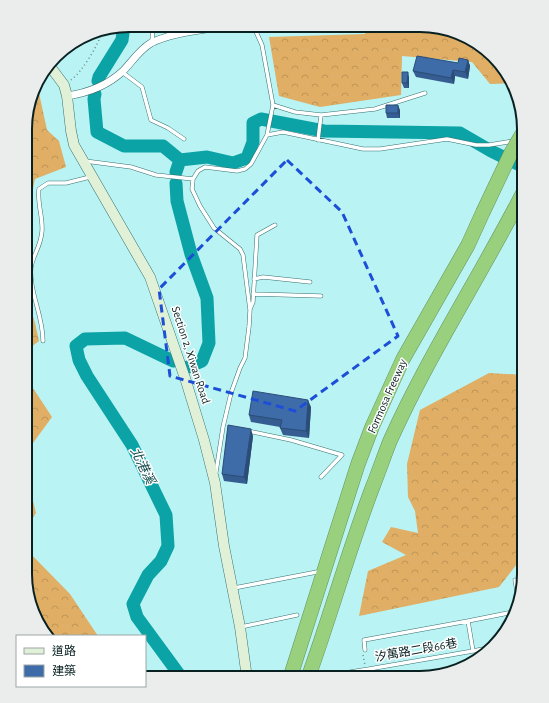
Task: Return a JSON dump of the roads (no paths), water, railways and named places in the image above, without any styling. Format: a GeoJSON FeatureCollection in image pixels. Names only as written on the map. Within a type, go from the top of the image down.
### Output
{"type":"FeatureCollection","features":[{"type":"Feature","properties":{"kind":"highway","name":"Formosa Freeway"},"geometry":{"type":"LineString","coordinates":[[292,671],[358,464],[372,427],[403,359],[468,245],[517,143]]}},
{"type":"Feature","properties":{"kind":"highway","name":"Formosa Freeway"},"geometry":{"type":"LineString","coordinates":[[310,671],[357,528],[390,442],[424,370],[517,205]]}},
{"type":"Feature","properties":{"kind":"street"},"geometry":{"type":"LineString","coordinates":[[67,96],[82,94],[106,84],[122,72],[141,50],[152,43],[169,37],[194,32]]}},
{"type":"Feature","properties":{"kind":"street","name":"Section 2, Xiwan Road"},"geometry":{"type":"LineString","coordinates":[[52,70],[64,85],[67,96],[70,131],[74,145],[150,277],[186,381],[215,483],[224,546],[240,627],[245,671]]}},
{"type":"Feature","properties":{"kind":"lane"},"geometry":{"type":"LineString","coordinates":[[152,43],[153,32]]}},
{"type":"Feature","properties":{"kind":"lane"},"geometry":{"type":"LineString","coordinates":[[168,32],[169,37]]}},
{"type":"Feature","properties":{"kind":"lane"},"geometry":{"type":"LineString","coordinates":[[215,483],[223,427],[230,393],[245,358],[250,310],[243,255],[240,249],[214,228],[200,206],[192,189],[193,179],[198,172],[205,167],[236,170],[245,169],[252,164],[266,135],[273,105],[262,45],[256,32]]}},
{"type":"Feature","properties":{"kind":"lane"},"geometry":{"type":"LineString","coordinates":[[122,72],[142,87],[151,120],[168,128],[184,139]]}},
{"type":"Feature","properties":{"kind":"lane"},"geometry":{"type":"LineString","coordinates":[[273,105],[295,112],[321,115],[375,109],[425,93]]}},
{"type":"Feature","properties":{"kind":"lane"},"geometry":{"type":"LineString","coordinates":[[318,140],[321,115]]}},
{"type":"Feature","properties":{"kind":"lane"},"geometry":{"type":"LineString","coordinates":[[266,135],[283,132],[362,149],[380,149],[447,139],[476,145],[489,145],[517,138]]}},
{"type":"Feature","properties":{"kind":"lane"},"geometry":{"type":"LineString","coordinates":[[82,160],[131,167],[156,175],[193,179]]}},
{"type":"Feature","properties":{"kind":"lane"},"geometry":{"type":"LineString","coordinates":[[32,262],[39,248],[42,233],[42,221],[38,194],[39,189],[48,183],[66,183],[92,176]]}},
{"type":"Feature","properties":{"kind":"lane"},"geometry":{"type":"LineString","coordinates":[[250,310],[253,302],[257,235],[275,224]]}},
{"type":"Feature","properties":{"kind":"lane"},"geometry":{"type":"LineString","coordinates":[[254,279],[263,277],[310,282]]}},
{"type":"Feature","properties":{"kind":"lane"},"geometry":{"type":"LineString","coordinates":[[32,284],[43,328],[43,341]]}},
{"type":"Feature","properties":{"kind":"lane"},"geometry":{"type":"LineString","coordinates":[[253,294],[321,296]]}},
{"type":"Feature","properties":{"kind":"lane"},"geometry":{"type":"LineString","coordinates":[[223,427],[230,428]]}},
{"type":"Feature","properties":{"kind":"lane"},"geometry":{"type":"LineString","coordinates":[[246,431],[291,440],[342,455],[321,477]]}},
{"type":"Feature","properties":{"kind":"lane"},"geometry":{"type":"LineString","coordinates":[[233,588],[317,572]]}},
{"type":"Feature","properties":{"kind":"lane"},"geometry":{"type":"LineString","coordinates":[[514,580],[516,588]]}},
{"type":"Feature","properties":{"kind":"lane"},"geometry":{"type":"LineString","coordinates":[[365,650],[364,640],[509,613]]}},
{"type":"Feature","properties":{"kind":"lane"},"geometry":{"type":"LineString","coordinates":[[240,627],[297,615]]}},
{"type":"Feature","properties":{"kind":"lane","name":"汐萬路二段66巷"},"geometry":{"type":"LineString","coordinates":[[367,669],[473,651],[468,621]]}},
{"type":"Feature","properties":{"kind":"lane"},"geometry":{"type":"LineString","coordinates":[[473,651],[481,649]]}},
{"type":"Feature","properties":{"kind":"lane"},"geometry":{"type":"LineString","coordinates":[[355,671],[367,669]]}},
{"type":"Feature","properties":{"kind":"waterway","name":"北港溪"},"geometry":{"type":"LineString","coordinates":[[98,81],[122,40],[123,32]]}},
{"type":"Feature","properties":{"kind":"waterway","name":"北港溪"},"geometry":{"type":"LineString","coordinates":[[95,94],[94,99],[97,132],[124,146],[163,146],[180,160],[176,172]]}},
{"type":"Feature","properties":{"kind":"waterway"},"geometry":{"type":"LineString","coordinates":[[180,160],[207,157],[233,163],[247,158],[253,142],[253,123],[261,119],[324,131],[460,133],[517,164]]}},
{"type":"Feature","properties":{"kind":"waterway","name":"北港溪"},"geometry":{"type":"LineString","coordinates":[[176,183],[177,201],[191,254],[207,298],[209,343],[202,361],[188,367]]}},
{"type":"Feature","properties":{"kind":"waterway","name":"北港溪"},"geometry":{"type":"LineString","coordinates":[[173,361],[125,338],[85,339],[76,346],[79,360],[87,376],[132,445],[166,515],[168,546],[161,561],[148,575],[133,604],[137,617],[177,671]]}}]}
